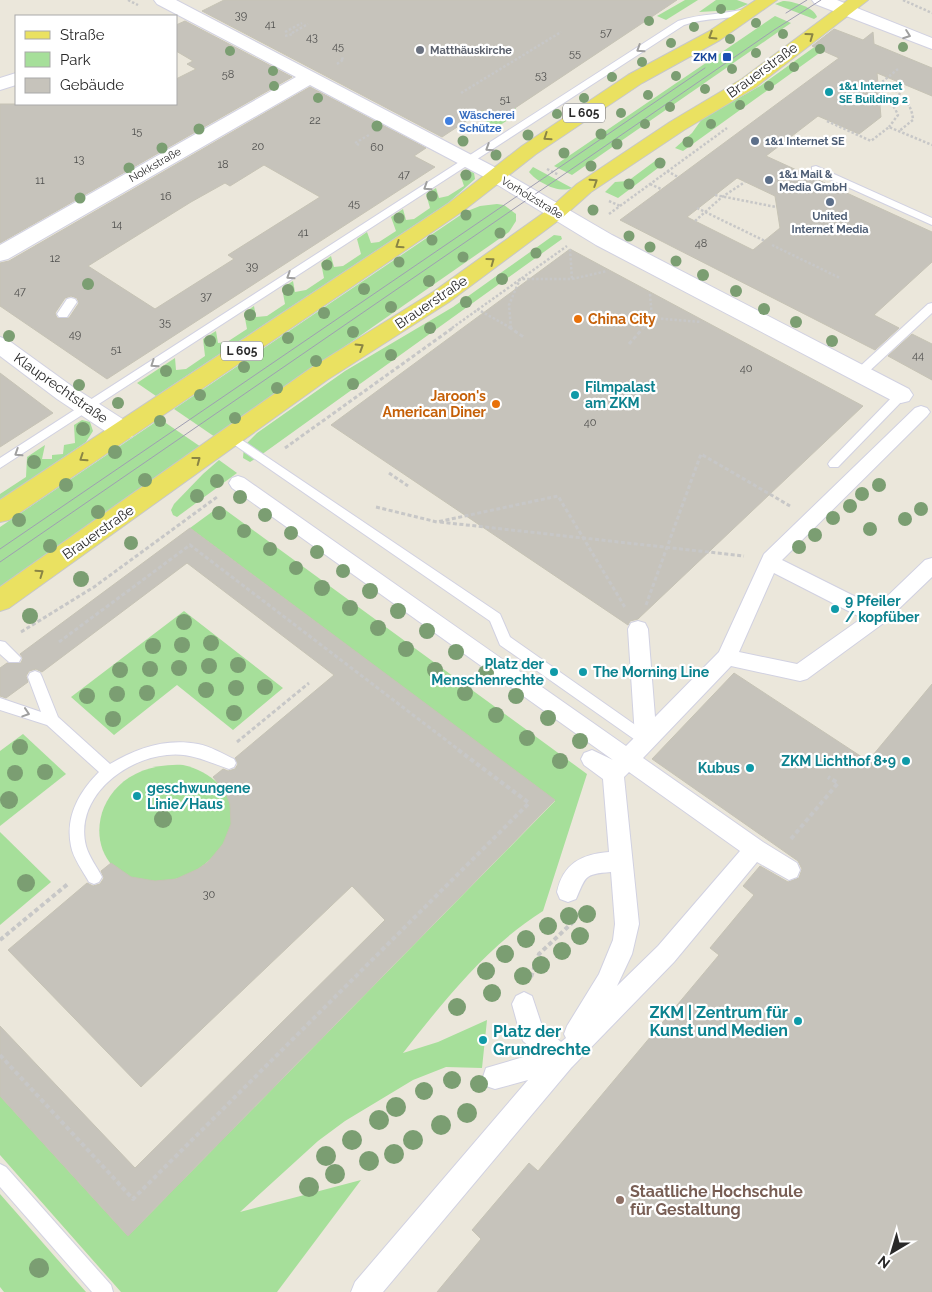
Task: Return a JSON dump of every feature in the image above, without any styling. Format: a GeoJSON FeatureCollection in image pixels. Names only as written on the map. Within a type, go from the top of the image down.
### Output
{"type":"FeatureCollection","features":[{"type":"Feature","properties":{"kind":"main road","name":"Brauerstraße"},"geometry":{"type":"LineString","coordinates":[[0,601],[318,374],[441,297],[556,213],[584,188],[677,126],[749,83],[855,3]]}},
{"type":"Feature","properties":{"kind":"main road","name":"L 605"},"geometry":{"type":"LineString","coordinates":[[0,513],[456,207],[529,150],[614,93],[708,39],[761,4]]}},
{"type":"Feature","properties":{"kind":"street","name":"Vorholzstraße"},"geometry":{"type":"LineString","coordinates":[[162,0],[172,12],[310,77],[495,175],[556,213],[578,238],[860,373],[901,395]]}},
{"type":"Feature","properties":{"kind":"street"},"geometry":{"type":"LineString","coordinates":[[172,12],[197,0]]}},
{"type":"Feature","properties":{"kind":"street"},"geometry":{"type":"LineString","coordinates":[[821,0],[855,3],[932,30]]}},
{"type":"Feature","properties":{"kind":"street"},"geometry":{"type":"LineString","coordinates":[[855,3],[932,44]]}},
{"type":"Feature","properties":{"kind":"street","name":"Nokkstraße"},"geometry":{"type":"LineString","coordinates":[[0,254],[310,77]]}},
{"type":"Feature","properties":{"kind":"street"},"geometry":{"type":"LineString","coordinates":[[0,84],[15,79]]}},
{"type":"Feature","properties":{"kind":"street","name":"Klauprechtstraße"},"geometry":{"type":"LineString","coordinates":[[0,345],[123,431]]}},
{"type":"Feature","properties":{"kind":"street"},"geometry":{"type":"LineString","coordinates":[[495,1077],[562,1059],[611,976],[622,951],[628,924],[621,861],[620,767],[727,657],[771,560],[812,519],[926,415],[901,395]]}},
{"type":"Feature","properties":{"kind":"street"},"geometry":{"type":"LineString","coordinates":[[238,483],[620,767],[789,870]]}},
{"type":"Feature","properties":{"kind":"street"},"geometry":{"type":"LineString","coordinates":[[771,560],[878,617]]}},
{"type":"Feature","properties":{"kind":"street"},"geometry":{"type":"LineString","coordinates":[[727,657],[800,673],[878,617],[932,565]]}},
{"type":"Feature","properties":{"kind":"street"},"geometry":{"type":"LineString","coordinates":[[638,629],[646,740]]}},
{"type":"Feature","properties":{"kind":"street"},"geometry":{"type":"LineString","coordinates":[[592,759],[620,767]]}},
{"type":"Feature","properties":{"kind":"street"},"geometry":{"type":"LineString","coordinates":[[366,1292],[562,1059],[666,954],[755,850]]}},
{"type":"Feature","properties":{"kind":"street"},"geometry":{"type":"LineString","coordinates":[[571,902],[569,880],[573,874],[593,862],[621,861]]}},
{"type":"Feature","properties":{"kind":"street"},"geometry":{"type":"LineString","coordinates":[[526,994],[532,1033],[562,1059]]}},
{"type":"Feature","properties":{"kind":"lane"},"geometry":{"type":"LineString","coordinates":[[0,464],[680,23],[696,18],[733,16],[761,4]]}},
{"type":"Feature","properties":{"kind":"lane"},"geometry":{"type":"LineString","coordinates":[[816,169],[932,222]]}},
{"type":"Feature","properties":{"kind":"lane"},"geometry":{"type":"LineString","coordinates":[[63,314],[71,302]]}},
{"type":"Feature","properties":{"kind":"lane"},"geometry":{"type":"LineString","coordinates":[[860,373],[932,307]]}},
{"type":"Feature","properties":{"kind":"lane"},"geometry":{"type":"LineString","coordinates":[[834,464],[901,395]]}},
{"type":"Feature","properties":{"kind":"lane"},"geometry":{"type":"LineString","coordinates":[[230,436],[495,618],[506,641],[646,740]]}},
{"type":"Feature","properties":{"kind":"lane"},"geometry":{"type":"LineString","coordinates":[[0,646],[14,658]]}},
{"type":"Feature","properties":{"kind":"lane"},"geometry":{"type":"LineString","coordinates":[[35,677],[52,721]]}},
{"type":"Feature","properties":{"kind":"lane"},"geometry":{"type":"LineString","coordinates":[[0,704],[52,721],[109,772]]}},
{"type":"Feature","properties":{"kind":"lane"},"geometry":{"type":"LineString","coordinates":[[90,873],[79,851],[78,822],[88,795],[109,772],[129,758],[164,748],[193,748],[224,760]]}},
{"type":"Feature","properties":{"kind":"lane"},"geometry":{"type":"LineString","coordinates":[[0,1173],[104,1292]]}},
{"type":"Feature","properties":{"kind":"path"},"geometry":{"type":"LineString","coordinates":[[903,0],[932,13]]}},
{"type":"Feature","properties":{"kind":"path"},"geometry":{"type":"LineString","coordinates":[[285,32],[302,23]]}},
{"type":"Feature","properties":{"kind":"path"},"geometry":{"type":"LineString","coordinates":[[291,33],[308,24]]}},
{"type":"Feature","properties":{"kind":"path"},"geometry":{"type":"LineString","coordinates":[[461,93],[561,32]]}},
{"type":"Feature","properties":{"kind":"path"},"geometry":{"type":"LineString","coordinates":[[898,69],[882,82],[901,95],[914,112],[913,120],[900,132]]}},
{"type":"Feature","properties":{"kind":"path"},"geometry":{"type":"LineString","coordinates":[[826,121],[871,141],[889,127],[898,115],[895,107],[883,93],[870,86]]}},
{"type":"Feature","properties":{"kind":"path"},"geometry":{"type":"LineString","coordinates":[[268,461],[478,308],[578,238],[728,127]]}},
{"type":"Feature","properties":{"kind":"path"},"geometry":{"type":"LineString","coordinates":[[889,127],[932,145]]}},
{"type":"Feature","properties":{"kind":"path"},"geometry":{"type":"LineString","coordinates":[[667,171],[678,176]]}},
{"type":"Feature","properties":{"kind":"path"},"geometry":{"type":"LineString","coordinates":[[695,221],[722,197],[745,182]]}},
{"type":"Feature","properties":{"kind":"path"},"geometry":{"type":"LineString","coordinates":[[650,184],[661,190]]}},
{"type":"Feature","properties":{"kind":"path"},"geometry":{"type":"LineString","coordinates":[[715,195],[776,208]]}},
{"type":"Feature","properties":{"kind":"path"},"geometry":{"type":"LineString","coordinates":[[698,208],[764,241]]}},
{"type":"Feature","properties":{"kind":"path"},"geometry":{"type":"LineString","coordinates":[[520,279],[572,278],[578,238]]}},
{"type":"Feature","properties":{"kind":"path"},"geometry":{"type":"LineString","coordinates":[[772,245],[840,278]]}},
{"type":"Feature","properties":{"kind":"path"},"geometry":{"type":"LineString","coordinates":[[511,328],[509,305],[520,279]]}},
{"type":"Feature","properties":{"kind":"path"},"geometry":{"type":"LineString","coordinates":[[478,308],[525,338]]}},
{"type":"Feature","properties":{"kind":"path"},"geometry":{"type":"LineString","coordinates":[[629,344],[652,318],[708,323]]}},
{"type":"Feature","properties":{"kind":"path"},"geometry":{"type":"LineString","coordinates":[[638,629],[702,454],[812,519]]}},
{"type":"Feature","properties":{"kind":"path"},"geometry":{"type":"LineString","coordinates":[[389,473],[408,486]]}},
{"type":"Feature","properties":{"kind":"path"},"geometry":{"type":"LineString","coordinates":[[0,646],[94,587],[238,483]]}},
{"type":"Feature","properties":{"kind":"path"},"geometry":{"type":"LineString","coordinates":[[437,522],[558,496],[638,629]]}},
{"type":"Feature","properties":{"kind":"path"},"geometry":{"type":"LineString","coordinates":[[370,506],[437,522],[771,560]]}},
{"type":"Feature","properties":{"kind":"path"},"geometry":{"type":"LineString","coordinates":[[0,1055],[133,1199],[528,803],[190,545],[59,642]]}},
{"type":"Feature","properties":{"kind":"path"},"geometry":{"type":"LineString","coordinates":[[224,760],[309,682]]}},
{"type":"Feature","properties":{"kind":"path"},"geometry":{"type":"LineString","coordinates":[[798,830],[838,784],[828,777]]}},
{"type":"Feature","properties":{"kind":"path"},"geometry":{"type":"LineString","coordinates":[[0,940],[90,873]]}},
{"type":"Feature","properties":{"kind":"path"},"geometry":{"type":"LineString","coordinates":[[526,994],[539,954],[573,922],[571,902]]}},
{"type":"Feature","properties":{"kind":"green space"},"geometry":{"type":"Polygon","coordinates":[[[685,0],[698,0],[666,20],[657,16],[685,0]]]}},
{"type":"Feature","properties":{"kind":"green space"},"geometry":{"type":"Polygon","coordinates":[[[716,0],[737,0],[748,4],[735,10],[699,12],[716,0]]]}},
{"type":"Feature","properties":{"kind":"green space"},"geometry":{"type":"Polygon","coordinates":[[[783,1],[797,3],[812,10],[817,17],[814,19],[775,4],[783,1]]]}},
{"type":"Feature","properties":{"kind":"green space"},"geometry":{"type":"Polygon","coordinates":[[[775,16],[791,23],[572,175],[554,166],[775,16]]]}},
{"type":"Feature","properties":{"kind":"green space"},"geometry":{"type":"Polygon","coordinates":[[[827,38],[836,41],[683,151],[675,148],[692,133],[702,119],[760,86],[827,38]]]}},
{"type":"Feature","properties":{"kind":"green space"},"geometry":{"type":"Polygon","coordinates":[[[516,108],[516,115],[497,127],[475,116],[483,110],[500,118],[516,108]]]}},
{"type":"Feature","properties":{"kind":"green space"},"geometry":{"type":"Polygon","coordinates":[[[659,158],[666,162],[618,198],[605,192],[615,182],[628,181],[659,158]]]}},
{"type":"Feature","properties":{"kind":"green space"},"geometry":{"type":"Polygon","coordinates":[[[533,167],[572,188],[555,188],[537,180],[529,172],[533,167]]]}},
{"type":"Feature","properties":{"kind":"green space"},"geometry":{"type":"Polygon","coordinates":[[[467,170],[474,173],[475,179],[448,203],[156,396],[137,383],[175,358],[176,370],[186,369],[205,356],[203,339],[216,331],[218,343],[227,342],[247,329],[244,313],[254,306],[256,317],[267,316],[285,304],[282,288],[293,281],[295,292],[306,290],[324,278],[321,263],[331,256],[334,267],[343,266],[361,254],[357,239],[367,232],[371,243],[379,242],[396,231],[391,217],[403,209],[406,220],[414,219],[430,208],[426,194],[436,188],[439,198],[448,196],[464,186],[460,174],[467,170]]]}},
{"type":"Feature","properties":{"kind":"green space"},"geometry":{"type":"Polygon","coordinates":[[[504,205],[516,214],[516,221],[509,232],[215,437],[174,409],[465,212],[480,206],[504,205]]]}},
{"type":"Feature","properties":{"kind":"green space"},"geometry":{"type":"Polygon","coordinates":[[[554,235],[561,236],[562,239],[261,455],[250,462],[243,458],[244,446],[257,433],[345,371],[453,307],[554,235]]]}},
{"type":"Feature","properties":{"kind":"green space"},"geometry":{"type":"Polygon","coordinates":[[[160,419],[201,447],[0,589],[0,527],[160,419]]]}},
{"type":"Feature","properties":{"kind":"green space"},"geometry":{"type":"Polygon","coordinates":[[[82,420],[90,422],[93,431],[86,442],[0,500],[0,494],[26,477],[27,457],[45,445],[42,459],[52,459],[52,455],[63,454],[64,445],[75,443],[74,425],[82,420]]]}},
{"type":"Feature","properties":{"kind":"green space"},"geometry":{"type":"Polygon","coordinates":[[[219,460],[237,473],[177,517],[173,515],[171,510],[174,504],[219,460]]]}},
{"type":"Feature","properties":{"kind":"green space"},"geometry":{"type":"Polygon","coordinates":[[[220,506],[587,774],[543,911],[503,941],[467,976],[403,1053],[438,1042],[487,1020],[482,1068],[446,1067],[413,1080],[345,1121],[318,1141],[240,1212],[361,1180],[277,1292],[121,1292],[0,1155],[0,1096],[128,1236],[555,801],[190,528],[220,506]]]}},
{"type":"Feature","properties":{"kind":"green space"},"geometry":{"type":"Polygon","coordinates":[[[184,611],[283,688],[233,730],[177,685],[114,735],[71,697],[184,611]]]}},
{"type":"Feature","properties":{"kind":"green space"},"geometry":{"type":"Polygon","coordinates":[[[23,734],[66,774],[0,826],[0,751],[23,734]]]}},
{"type":"Feature","properties":{"kind":"green space"},"geometry":{"type":"Polygon","coordinates":[[[183,765],[209,776],[227,796],[231,807],[232,820],[221,847],[211,859],[199,868],[186,876],[171,880],[139,880],[116,869],[103,851],[99,828],[105,804],[121,784],[147,769],[183,765]]]}},
{"type":"Feature","properties":{"kind":"green space"},"geometry":{"type":"Polygon","coordinates":[[[0,832],[51,882],[0,925],[0,832]]]}},
{"type":"Feature","properties":{"kind":"green space"},"geometry":{"type":"Polygon","coordinates":[[[0,1194],[86,1292],[4,1292],[0,1287],[0,1194]]]}},
{"type":"Feature","properties":{"kind":"building"},"geometry":{"type":"Polygon","coordinates":[[[224,0],[677,0],[500,118],[483,110],[442,137],[202,11],[224,0]]]}},
{"type":"Feature","properties":{"kind":"building"},"geometry":{"type":"Polygon","coordinates":[[[185,21],[292,77],[0,243],[0,104],[178,105],[178,78],[196,69],[187,64],[193,61],[178,52],[178,24],[185,21]]]}},
{"type":"Feature","properties":{"kind":"building"},"geometry":{"type":"Polygon","coordinates":[[[834,29],[863,40],[873,32],[874,44],[932,68],[932,96],[877,73],[881,117],[859,134],[818,116],[766,156],[932,232],[932,262],[874,315],[899,328],[875,350],[620,220],[839,58],[812,46],[834,29]],[[737,178],[687,217],[753,250],[780,228],[775,196],[737,178]]]}},
{"type":"Feature","properties":{"kind":"building"},"geometry":{"type":"Polygon","coordinates":[[[310,87],[426,148],[414,156],[435,167],[107,379],[0,306],[0,263],[9,261],[310,87]],[[264,165],[230,186],[225,183],[191,202],[88,266],[155,309],[234,259],[228,255],[320,197],[264,165]],[[71,296],[65,298],[55,313],[57,318],[69,318],[79,303],[77,298],[71,296]]]}},
{"type":"Feature","properties":{"kind":"building"},"geometry":{"type":"Polygon","coordinates":[[[570,249],[863,406],[638,619],[630,621],[628,625],[331,425],[570,249]]]}},
{"type":"Feature","properties":{"kind":"building"},"geometry":{"type":"Polygon","coordinates":[[[912,334],[932,344],[932,380],[888,356],[912,334]]]}},
{"type":"Feature","properties":{"kind":"building"},"geometry":{"type":"Polygon","coordinates":[[[0,373],[53,413],[0,447],[0,373]]]}},
{"type":"Feature","properties":{"kind":"building"},"geometry":{"type":"Polygon","coordinates":[[[190,528],[555,800],[128,1236],[0,1096],[0,1026],[135,1168],[385,920],[352,886],[141,1087],[8,950],[87,883],[93,886],[100,884],[104,878],[101,871],[111,863],[131,877],[155,881],[176,879],[208,862],[223,844],[231,824],[230,804],[226,793],[213,777],[223,769],[228,771],[235,769],[238,764],[235,758],[334,675],[187,563],[42,672],[36,669],[29,671],[26,676],[28,682],[6,698],[0,696],[0,668],[7,663],[21,663],[23,658],[20,654],[190,528]]]}},
{"type":"Feature","properties":{"kind":"building"},"geometry":{"type":"Polygon","coordinates":[[[734,673],[868,761],[932,684],[932,1292],[437,1292],[481,1239],[472,1230],[529,1163],[538,1171],[719,955],[710,948],[754,895],[743,886],[760,866],[788,882],[799,878],[802,869],[798,861],[652,759],[734,673]]]}},
{"type":"Feature","properties":{"kind":"tram line"},"geometry":{"type":"LineString","coordinates":[[786,13],[807,0]]}},
{"type":"Feature","properties":{"kind":"tram line"},"geometry":{"type":"LineString","coordinates":[[0,562],[774,30],[821,0]]}},
{"type":"Feature","properties":{"kind":"tram line"},"geometry":{"type":"LineString","coordinates":[[0,549],[705,68]]}},
{"type":"Feature","properties":{"kind":"place","name":"Matthäuskirche"},"geometry":{"type":"Point","coordinates":[420,50]}},
{"type":"Feature","properties":{"kind":"place","name":"ZKM"},"geometry":{"type":"Point","coordinates":[727,57]}},
{"type":"Feature","properties":{"kind":"place","name":"1&1 Internet SE Building 2"},"geometry":{"type":"Point","coordinates":[829,92]}},
{"type":"Feature","properties":{"kind":"place","name":"Wäscherei Schütze"},"geometry":{"type":"Point","coordinates":[449,121]}},
{"type":"Feature","properties":{"kind":"place","name":"1&1 Internet SE"},"geometry":{"type":"Point","coordinates":[755,141]}},
{"type":"Feature","properties":{"kind":"place","name":"1&1 Mail & Media GmbH"},"geometry":{"type":"Point","coordinates":[769,180]}},
{"type":"Feature","properties":{"kind":"place","name":"United Internet Media"},"geometry":{"type":"Point","coordinates":[830,202]}},
{"type":"Feature","properties":{"kind":"place","name":"China City"},"geometry":{"type":"Point","coordinates":[578,319]}},
{"type":"Feature","properties":{"kind":"place","name":"Filmpalast am ZKM"},"geometry":{"type":"Point","coordinates":[575,395]}},
{"type":"Feature","properties":{"kind":"place","name":"Jaroon's American Diner"},"geometry":{"type":"Point","coordinates":[496,404]}},
{"type":"Feature","properties":{"kind":"place","name":"9 Pfeiler / kopfüber"},"geometry":{"type":"Point","coordinates":[835,609]}},
{"type":"Feature","properties":{"kind":"place","name":"Platz der Menschenrechte"},"geometry":{"type":"Point","coordinates":[554,672]}},
{"type":"Feature","properties":{"kind":"place","name":"The Morning Line"},"geometry":{"type":"Point","coordinates":[583,672]}},
{"type":"Feature","properties":{"kind":"place","name":"ZKM Lichthof 8+9"},"geometry":{"type":"Point","coordinates":[906,761]}},
{"type":"Feature","properties":{"kind":"place","name":"Kubus"},"geometry":{"type":"Point","coordinates":[750,768]}},
{"type":"Feature","properties":{"kind":"place","name":"geschwungene Linie/Haus"},"geometry":{"type":"Point","coordinates":[137,796]}},
{"type":"Feature","properties":{"kind":"place","name":"ZKM | Zentrum für Kunst und Medien"},"geometry":{"type":"Point","coordinates":[798,1021]}},
{"type":"Feature","properties":{"kind":"place","name":"Platz der Grundrechte"},"geometry":{"type":"Point","coordinates":[483,1040]}},
{"type":"Feature","properties":{"kind":"place","name":"Staatliche Hochschule für Gestaltung"},"geometry":{"type":"Point","coordinates":[620,1200]}}]}
